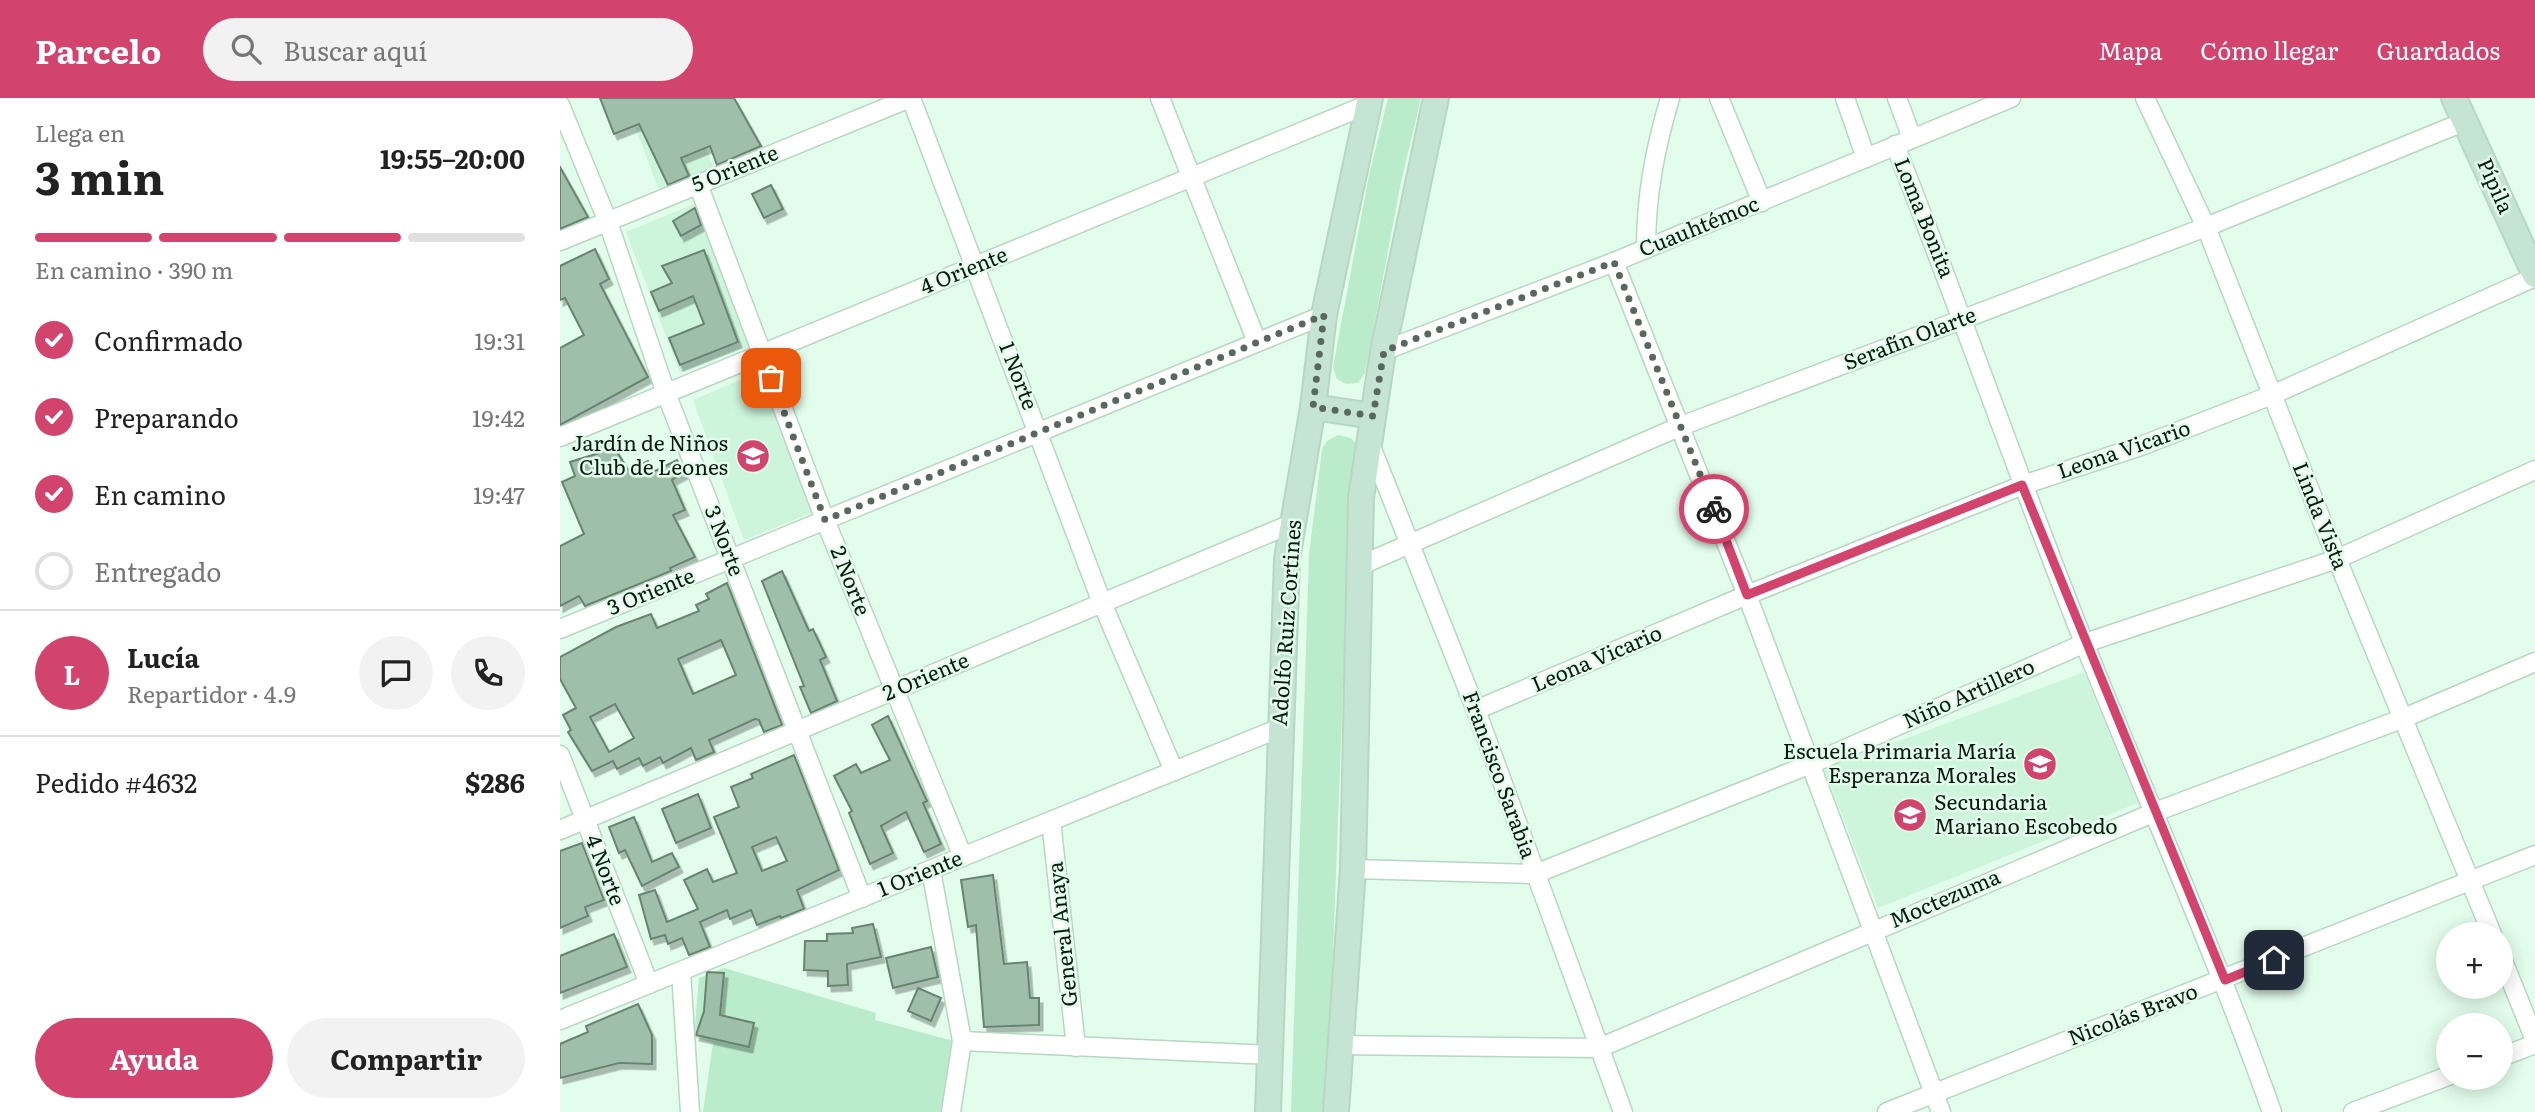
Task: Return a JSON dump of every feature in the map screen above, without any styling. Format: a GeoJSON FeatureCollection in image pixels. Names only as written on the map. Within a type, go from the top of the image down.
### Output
{"type":"FeatureCollection","features":[{"type":"Feature","properties":{"kind":"main road"},"geometry":{"type":"LineString","coordinates":[[1336,1112],[1353,869],[1362,498],[1384,351],[1436,98]]}},
{"type":"Feature","properties":{"kind":"main road","name":"Pípila"},"geometry":{"type":"LineString","coordinates":[[2454,98],[2535,276]]}},
{"type":"Feature","properties":{"kind":"main road","name":"Adolfo Ruiz Cortines"},"geometry":{"type":"LineString","coordinates":[[1268,1112],[1287,559],[1313,407],[1324,315],[1369,101]]}},
{"type":"Feature","properties":{"kind":"main road"},"geometry":{"type":"LineString","coordinates":[[1313,407],[1373,416]]}},
{"type":"Feature","properties":{"kind":"street","name":"5 Oriente"},"geometry":{"type":"LineString","coordinates":[[560,241],[911,98]]}},
{"type":"Feature","properties":{"kind":"street","name":"1 Norte"},"geometry":{"type":"LineString","coordinates":[[911,98],[1102,603],[1174,771]]}},
{"type":"Feature","properties":{"kind":"street"},"geometry":{"type":"LineString","coordinates":[[1160,98],[1257,342]]}},
{"type":"Feature","properties":{"kind":"street"},"geometry":{"type":"LineString","coordinates":[[1646,248],[1646,204],[1653,158],[1670,98]]}},
{"type":"Feature","properties":{"kind":"street"},"geometry":{"type":"LineString","coordinates":[[1719,98],[1762,202]]}},
{"type":"Feature","properties":{"kind":"street"},"geometry":{"type":"LineString","coordinates":[[1845,98],[1866,158]]}},
{"type":"Feature","properties":{"kind":"street"},"geometry":{"type":"LineString","coordinates":[[1897,98],[1912,138]]}},
{"type":"Feature","properties":{"kind":"street","name":"Cuauhtémoc"},"geometry":{"type":"LineString","coordinates":[[1384,351],[1614,262],[2011,98]]}},
{"type":"Feature","properties":{"kind":"street","name":"Linda Vista"},"geometry":{"type":"LineString","coordinates":[[2145,98],[2206,227],[2337,559],[2487,922]]}},
{"type":"Feature","properties":{"kind":"street","name":"4 Oriente"},"geometry":{"type":"LineString","coordinates":[[560,437],[1369,101]]}},
{"type":"Feature","properties":{"kind":"street","name":"3 Norte"},"geometry":{"type":"LineString","coordinates":[[560,105],[608,222],[666,393],[795,732],[862,898]]}},
{"type":"Feature","properties":{"kind":"street","name":"Serafín Olarte"},"geometry":{"type":"LineString","coordinates":[[1359,566],[1681,426],[2206,227],[2466,121]]}},
{"type":"Feature","properties":{"kind":"street","name":"Loma Bonita"},"geometry":{"type":"LineString","coordinates":[[1895,145],[1964,318],[2022,485],[2225,980],[2272,1112]]}},
{"type":"Feature","properties":{"kind":"street","name":"2 Norte"},"geometry":{"type":"LineString","coordinates":[[698,184],[825,520],[963,857]]}},
{"type":"Feature","properties":{"kind":"street"},"geometry":{"type":"LineString","coordinates":[[1614,262],[1747,595],[1941,1112]]}},
{"type":"Feature","properties":{"kind":"street","name":"Leona Vicario"},"geometry":{"type":"LineString","coordinates":[[1476,710],[1747,595],[2022,485],[2141,446],[2272,395],[2535,276]]}},
{"type":"Feature","properties":{"kind":"street","name":"3 Oriente"},"geometry":{"type":"LineString","coordinates":[[560,629],[1324,315]]}},
{"type":"Feature","properties":{"kind":"street","name":"Francisco Sarabia"},"geometry":{"type":"LineString","coordinates":[[1369,441],[1476,710],[1623,1112]]}},
{"type":"Feature","properties":{"kind":"street","name":"Niño Artillero"},"geometry":{"type":"LineString","coordinates":[[1353,869],[1535,874],[1811,764],[2085,643],[2337,559],[2535,470]]}},
{"type":"Feature","properties":{"kind":"street","name":"2 Oriente"},"geometry":{"type":"LineString","coordinates":[[560,830],[1292,524]]}},
{"type":"Feature","properties":{"kind":"street","name":"Moctezuma"},"geometry":{"type":"LineString","coordinates":[[1339,1045],[1599,1048],[2155,812],[2404,718],[2535,662]]}},
{"type":"Feature","properties":{"kind":"street","name":"1 Oriente"},"geometry":{"type":"LineString","coordinates":[[560,1020],[1280,728]]}},
{"type":"Feature","properties":{"kind":"street","name":"4 Norte"},"geometry":{"type":"LineString","coordinates":[[560,755],[649,984]]}},
{"type":"Feature","properties":{"kind":"street","name":"General Anaya"},"geometry":{"type":"LineString","coordinates":[[1051,821],[1076,1047]]}},
{"type":"Feature","properties":{"kind":"street","name":"Nicolás Bravo"},"geometry":{"type":"LineString","coordinates":[[1887,1112],[2535,855]]}},
{"type":"Feature","properties":{"kind":"street"},"geometry":{"type":"LineString","coordinates":[[931,870],[962,1041],[951,1112]]}},
{"type":"Feature","properties":{"kind":"street"},"geometry":{"type":"LineString","coordinates":[[681,971],[690,1112]]}},
{"type":"Feature","properties":{"kind":"street"},"geometry":{"type":"LineString","coordinates":[[2513,986],[2535,1042],[2513,1052]]}},
{"type":"Feature","properties":{"kind":"street"},"geometry":{"type":"LineString","coordinates":[[962,1041],[1270,1055]]}},
{"type":"Feature","properties":{"kind":"street"},"geometry":{"type":"LineString","coordinates":[[2353,1112],[2436,1081]]}},
{"type":"Feature","properties":{"kind":"shaded area"},"geometry":{"type":"Polygon","coordinates":[[[624,98],[687,98],[714,169],[659,190],[624,98]]]}},
{"type":"Feature","properties":{"kind":"shaded area"},"geometry":{"type":"Polygon","coordinates":[[[1388,98],[1421,98],[1401,182],[1365,373],[1358,383],[1346,384],[1337,379],[1333,367],[1369,175],[1388,98]]]}},
{"type":"Feature","properties":{"kind":"shaded area"},"geometry":{"type":"Polygon","coordinates":[[[699,202],[751,345],[680,373],[626,232],[699,202]]]}},
{"type":"Feature","properties":{"kind":"shaded area","name":"Jardín de Niños Club de Leones"},"geometry":{"type":"Polygon","coordinates":[[[761,371],[814,512],[744,540],[693,400],[761,371]]]}},
{"type":"Feature","properties":{"kind":"shaded area"},"geometry":{"type":"Polygon","coordinates":[[[1338,435],[1351,438],[1358,447],[1349,532],[1327,1112],[1291,1112],[1309,555],[1322,449],[1327,441],[1338,435]]]}},
{"type":"Feature","properties":{"kind":"shaded area"},"geometry":{"type":"Polygon","coordinates":[[[2084,672],[2138,803],[1878,908],[1824,769],[2084,672]]]}},
{"type":"Feature","properties":{"kind":"shaded area"},"geometry":{"type":"Polygon","coordinates":[[[724,968],[876,1013],[875,1020],[954,1041],[943,1112],[703,1112],[713,1043],[694,1037],[699,978],[724,968]]]}},
{"type":"Feature","properties":{"kind":"building"},"geometry":{"type":"Polygon","coordinates":[[[600,98],[734,98],[761,146],[717,165],[710,146],[681,158],[689,176],[668,185],[639,124],[614,134],[600,98]]]}},
{"type":"Feature","properties":{"kind":"building"},"geometry":{"type":"Polygon","coordinates":[[[560,167],[588,217],[560,229],[560,167]]]}},
{"type":"Feature","properties":{"kind":"building"},"geometry":{"type":"Polygon","coordinates":[[[771,185],[783,209],[764,218],[752,194],[771,185]]]}},
{"type":"Feature","properties":{"kind":"building"},"geometry":{"type":"Polygon","coordinates":[[[695,208],[701,225],[681,236],[673,221],[695,208]]]}},
{"type":"Feature","properties":{"kind":"building"},"geometry":{"type":"Polygon","coordinates":[[[595,249],[609,279],[600,284],[648,377],[560,425],[560,348],[584,335],[565,298],[560,300],[560,266],[595,249]]]}},
{"type":"Feature","properties":{"kind":"building"},"geometry":{"type":"Polygon","coordinates":[[[704,250],[738,342],[680,365],[669,338],[704,324],[693,296],[659,311],[651,292],[672,283],[662,266],[704,250]]]}},
{"type":"Feature","properties":{"kind":"building"},"geometry":{"type":"Polygon","coordinates":[[[610,440],[628,470],[648,461],[653,472],[677,460],[684,473],[672,480],[685,510],[673,515],[695,557],[670,568],[671,571],[585,606],[579,596],[560,606],[560,546],[584,534],[562,482],[575,476],[570,462],[599,453],[596,448],[610,440]]]}},
{"type":"Feature","properties":{"kind":"building"},"geometry":{"type":"Polygon","coordinates":[[[782,571],[809,631],[813,629],[826,657],[820,660],[837,701],[811,713],[800,687],[804,686],[762,581],[782,571]]]}},
{"type":"Feature","properties":{"kind":"building"},"geometry":{"type":"Polygon","coordinates":[[[727,583],[782,725],[764,732],[759,720],[755,719],[709,740],[714,752],[696,760],[691,748],[663,763],[660,757],[643,766],[639,758],[617,769],[613,761],[592,771],[568,732],[571,730],[563,715],[576,708],[560,679],[560,657],[616,627],[651,614],[657,628],[699,611],[696,605],[709,599],[706,594],[727,583]],[[721,640],[678,659],[693,694],[736,675],[721,640]],[[615,704],[590,717],[609,752],[634,738],[615,704]]]}},
{"type":"Feature","properties":{"kind":"building"},"geometry":{"type":"Polygon","coordinates":[[[888,716],[927,801],[923,803],[941,844],[924,852],[906,812],[881,826],[893,853],[870,864],[849,813],[852,811],[834,776],[856,764],[861,773],[890,760],[872,725],[888,716]]]}},
{"type":"Feature","properties":{"kind":"building"},"geometry":{"type":"Polygon","coordinates":[[[794,755],[839,870],[797,890],[804,909],[781,918],[780,916],[757,925],[751,910],[730,919],[727,910],[700,922],[710,947],[689,955],[682,938],[668,944],[665,935],[651,939],[639,895],[655,890],[667,922],[698,909],[684,880],[707,869],[713,882],[737,873],[714,817],[739,807],[731,787],[753,778],[751,774],[794,755]],[[776,837],[752,847],[762,871],[787,861],[776,837]]]}},
{"type":"Feature","properties":{"kind":"building"},"geometry":{"type":"Polygon","coordinates":[[[698,794],[711,828],[676,843],[662,809],[698,794]]]}},
{"type":"Feature","properties":{"kind":"building"},"geometry":{"type":"Polygon","coordinates":[[[634,817],[652,862],[672,853],[679,867],[642,886],[625,850],[619,853],[609,827],[634,817]]]}},
{"type":"Feature","properties":{"kind":"building"},"geometry":{"type":"Polygon","coordinates":[[[582,843],[604,900],[585,907],[588,916],[560,928],[560,851],[582,843]]]}},
{"type":"Feature","properties":{"kind":"building"},"geometry":{"type":"Polygon","coordinates":[[[993,875],[1004,964],[1027,962],[1030,998],[1039,998],[1039,1025],[984,1027],[976,925],[968,927],[961,880],[993,875]]]}},
{"type":"Feature","properties":{"kind":"building"},"geometry":{"type":"Polygon","coordinates":[[[873,924],[881,957],[847,964],[848,985],[828,986],[828,971],[804,970],[805,941],[827,941],[827,934],[853,933],[852,928],[873,924]]]}},
{"type":"Feature","properties":{"kind":"building"},"geometry":{"type":"Polygon","coordinates":[[[614,934],[627,967],[560,993],[560,956],[614,934]]]}},
{"type":"Feature","properties":{"kind":"building"},"geometry":{"type":"Polygon","coordinates":[[[931,947],[938,977],[893,988],[886,958],[931,947]]]}},
{"type":"Feature","properties":{"kind":"building"},"geometry":{"type":"Polygon","coordinates":[[[707,972],[724,973],[720,1015],[754,1023],[749,1047],[696,1035],[704,1011],[707,972]]]}},
{"type":"Feature","properties":{"kind":"building"},"geometry":{"type":"Polygon","coordinates":[[[918,988],[941,998],[931,1021],[908,1011],[918,988]]]}},
{"type":"Feature","properties":{"kind":"building"},"geometry":{"type":"Polygon","coordinates":[[[638,1004],[652,1035],[652,1064],[619,1063],[560,1078],[560,1044],[588,1032],[586,1026],[638,1004]]]}},
{"type":"Feature","properties":{"kind":"way so far"},"geometry":{"type":"LineString","coordinates":[[771,378],[825,520],[1324,315],[1313,407],[1373,416],[1384,351],[1614,262],[1714,509]]}},
{"type":"Feature","properties":{"kind":"place","name":"Jardín de Niños Club de Leones"},"geometry":{"type":"Point","coordinates":[753,456]}},
{"type":"Feature","properties":{"kind":"place","name":"Escuela Primaria María Esperanza Morales"},"geometry":{"type":"Point","coordinates":[2040,764]}},
{"type":"Feature","properties":{"kind":"place","name":"Secundaria Mariano Escobedo"},"geometry":{"type":"Point","coordinates":[1910,815]}},
{"type":"Feature","properties":{"kind":"route"},"geometry":{"type":"LineString","coordinates":[[1714,509],[1747,595],[2022,485],[2225,980],[2274,960]]}}]}
